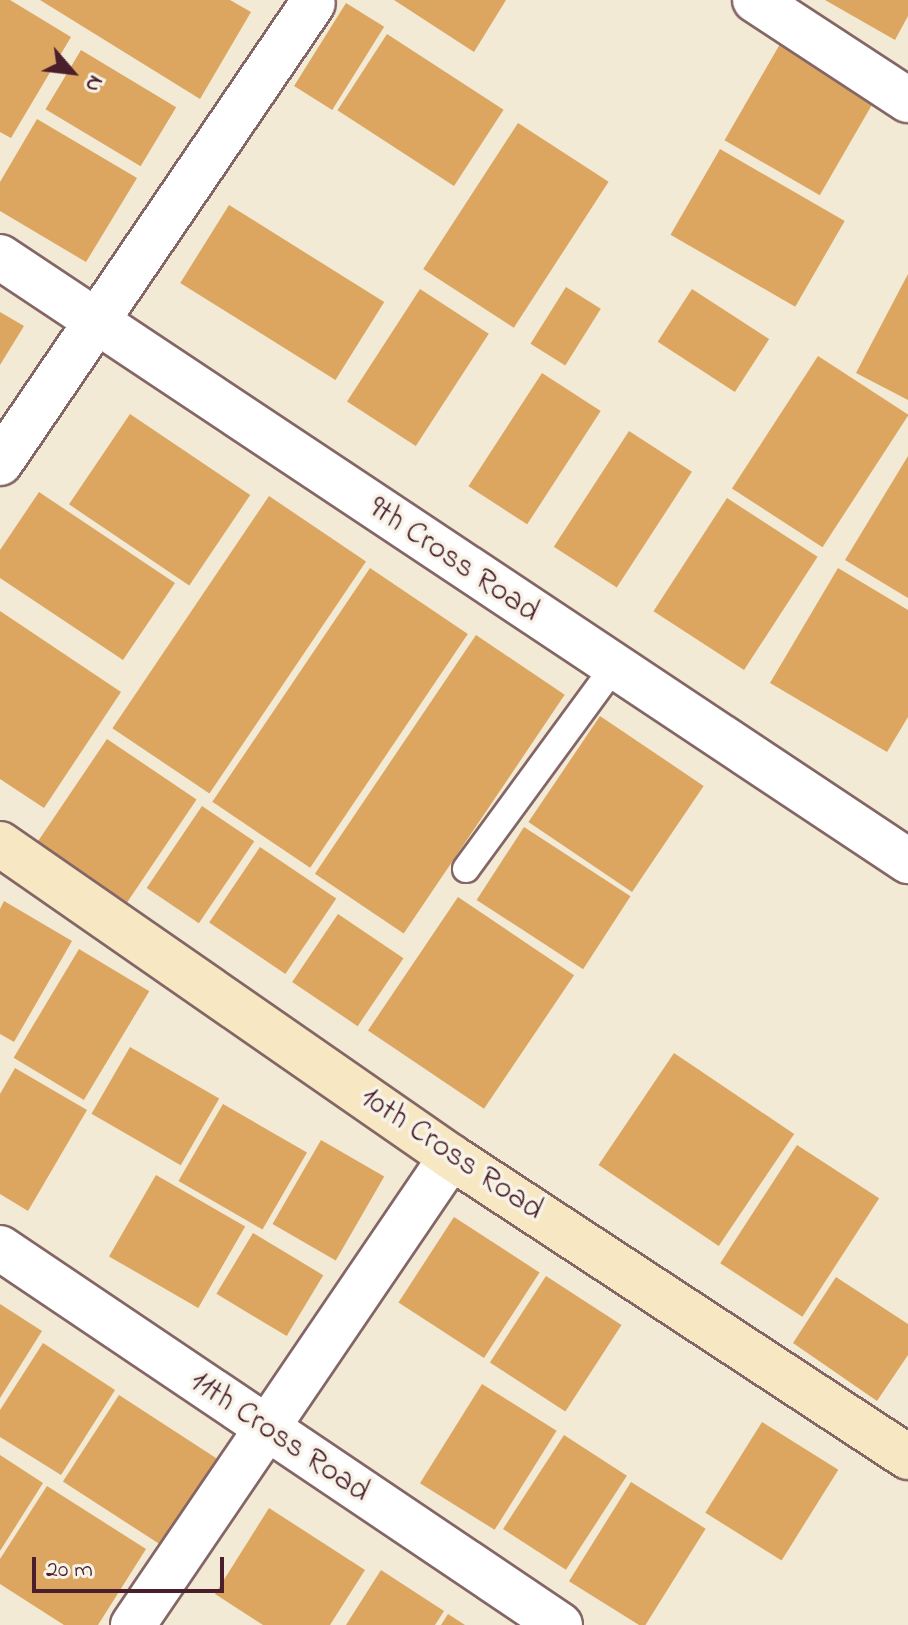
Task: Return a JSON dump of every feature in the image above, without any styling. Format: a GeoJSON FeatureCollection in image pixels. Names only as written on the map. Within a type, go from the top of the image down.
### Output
{"type":"FeatureCollection","features":[{"type":"Feature","properties":{"kind":"street"},"geometry":{"type":"LineString","coordinates":[[755,0],[908,100]]}},
{"type":"Feature","properties":{"kind":"street"},"geometry":{"type":"LineString","coordinates":[[0,463],[99,324],[313,3]]}},
{"type":"Feature","properties":{"kind":"street","name":"9th Cross Road"},"geometry":{"type":"LineString","coordinates":[[0,257],[613,668],[908,861]]}},
{"type":"Feature","properties":{"kind":"street","name":"10th Cross Road"},"geometry":{"type":"LineString","coordinates":[[0,844],[451,1157],[908,1457]]}},
{"type":"Feature","properties":{"kind":"street"},"geometry":{"type":"LineString","coordinates":[[133,1625],[451,1157]]}},
{"type":"Feature","properties":{"kind":"street","name":"11th Cross Road"},"geometry":{"type":"LineString","coordinates":[[0,1248],[266,1430],[560,1625]]}},
{"type":"Feature","properties":{"kind":"lane"},"geometry":{"type":"LineString","coordinates":[[466,869],[613,668]]}},
{"type":"Feature","properties":{"kind":"building"},"geometry":{"type":"Polygon","coordinates":[[[0,0],[10,0],[71,37],[11,138],[0,132],[0,0]]]}},
{"type":"Feature","properties":{"kind":"building"},"geometry":{"type":"Polygon","coordinates":[[[40,0],[230,0],[251,12],[200,99],[40,0]]]}},
{"type":"Feature","properties":{"kind":"building"},"geometry":{"type":"Polygon","coordinates":[[[394,0],[506,0],[474,52],[394,0]]]}},
{"type":"Feature","properties":{"kind":"building"},"geometry":{"type":"Polygon","coordinates":[[[825,0],[908,0],[908,16],[895,40],[825,0]]]}},
{"type":"Feature","properties":{"kind":"building"},"geometry":{"type":"Polygon","coordinates":[[[346,3],[384,27],[332,110],[294,86],[346,3]]]}},
{"type":"Feature","properties":{"kind":"building"},"geometry":{"type":"Polygon","coordinates":[[[387,34],[504,110],[454,186],[337,110],[387,34]]]}},
{"type":"Feature","properties":{"kind":"building"},"geometry":{"type":"Polygon","coordinates":[[[780,44],[875,99],[820,195],[724,140],[780,44]]]}},
{"type":"Feature","properties":{"kind":"building"},"geometry":{"type":"Polygon","coordinates":[[[81,50],[176,107],[141,166],[45,109],[81,50]]]}},
{"type":"Feature","properties":{"kind":"building"},"geometry":{"type":"Polygon","coordinates":[[[37,119],[137,178],[86,262],[0,211],[0,182],[37,119]]]}},
{"type":"Feature","properties":{"kind":"building"},"geometry":{"type":"Polygon","coordinates":[[[518,123],[609,182],[514,328],[423,269],[518,123]]]}},
{"type":"Feature","properties":{"kind":"building"},"geometry":{"type":"Polygon","coordinates":[[[720,149],[845,221],[795,307],[670,235],[720,149]]]}},
{"type":"Feature","properties":{"kind":"building"},"geometry":{"type":"Polygon","coordinates":[[[229,205],[384,302],[335,380],[180,283],[229,205]]]}},
{"type":"Feature","properties":{"kind":"building"},"geometry":{"type":"Polygon","coordinates":[[[908,274],[908,400],[856,373],[908,274]]]}},
{"type":"Feature","properties":{"kind":"building"},"geometry":{"type":"Polygon","coordinates":[[[566,287],[601,309],[565,366],[530,344],[566,287]]]}},
{"type":"Feature","properties":{"kind":"building"},"geometry":{"type":"Polygon","coordinates":[[[420,289],[489,334],[416,446],[347,401],[420,289]]]}},
{"type":"Feature","properties":{"kind":"building"},"geometry":{"type":"Polygon","coordinates":[[[692,289],[769,339],[735,392],[658,342],[692,289]]]}},
{"type":"Feature","properties":{"kind":"building"},"geometry":{"type":"Polygon","coordinates":[[[0,312],[24,326],[0,365],[0,312]]]}},
{"type":"Feature","properties":{"kind":"building"},"geometry":{"type":"Polygon","coordinates":[[[818,356],[908,414],[823,547],[732,489],[818,356]]]}},
{"type":"Feature","properties":{"kind":"building"},"geometry":{"type":"Polygon","coordinates":[[[542,373],[601,411],[527,524],[468,486],[542,373]]]}},
{"type":"Feature","properties":{"kind":"building"},"geometry":{"type":"Polygon","coordinates":[[[130,414],[250,495],[189,585],[69,504],[130,414]]]}},
{"type":"Feature","properties":{"kind":"building"},"geometry":{"type":"Polygon","coordinates":[[[629,431],[692,472],[617,588],[554,547],[629,431]]]}},
{"type":"Feature","properties":{"kind":"building"},"geometry":{"type":"Polygon","coordinates":[[[908,456],[908,598],[845,560],[908,456]]]}},
{"type":"Feature","properties":{"kind":"building"},"geometry":{"type":"Polygon","coordinates":[[[39,492],[175,583],[123,660],[0,578],[0,550],[39,492]]]}},
{"type":"Feature","properties":{"kind":"building"},"geometry":{"type":"Polygon","coordinates":[[[269,496],[366,561],[209,794],[112,728],[269,496]]]}},
{"type":"Feature","properties":{"kind":"building"},"geometry":{"type":"Polygon","coordinates":[[[727,498],[818,557],[744,670],[653,611],[727,498]]]}},
{"type":"Feature","properties":{"kind":"building"},"geometry":{"type":"Polygon","coordinates":[[[370,568],[468,634],[310,868],[212,802],[370,568]]]}},
{"type":"Feature","properties":{"kind":"building"},"geometry":{"type":"Polygon","coordinates":[[[838,568],[908,610],[908,717],[887,752],[770,683],[838,568]]]}},
{"type":"Feature","properties":{"kind":"building"},"geometry":{"type":"Polygon","coordinates":[[[0,611],[121,692],[44,808],[0,779],[0,611]]]}},
{"type":"Feature","properties":{"kind":"building"},"geometry":{"type":"Polygon","coordinates":[[[476,635],[565,695],[404,934],[315,874],[476,635]]]}},
{"type":"Feature","properties":{"kind":"building"},"geometry":{"type":"Polygon","coordinates":[[[600,716],[704,786],[632,892],[528,822],[600,716]]]}},
{"type":"Feature","properties":{"kind":"building"},"geometry":{"type":"Polygon","coordinates":[[[107,739],[197,799],[124,907],[34,847],[107,739]]]}},
{"type":"Feature","properties":{"kind":"building"},"geometry":{"type":"Polygon","coordinates":[[[202,806],[254,841],[199,923],[147,888],[202,806]]]}},
{"type":"Feature","properties":{"kind":"building"},"geometry":{"type":"Polygon","coordinates":[[[524,827],[631,896],[583,969],[477,900],[524,827]]]}},
{"type":"Feature","properties":{"kind":"building"},"geometry":{"type":"Polygon","coordinates":[[[260,847],[336,898],[285,974],[209,922],[260,847]]]}},
{"type":"Feature","properties":{"kind":"building"},"geometry":{"type":"Polygon","coordinates":[[[458,897],[574,975],[484,1109],[368,1030],[458,897]]]}},
{"type":"Feature","properties":{"kind":"building"},"geometry":{"type":"Polygon","coordinates":[[[4,901],[72,941],[14,1042],[0,1034],[0,909],[4,901]]]}},
{"type":"Feature","properties":{"kind":"building"},"geometry":{"type":"Polygon","coordinates":[[[338,914],[403,958],[358,1026],[292,982],[338,914]]]}},
{"type":"Feature","properties":{"kind":"building"},"geometry":{"type":"Polygon","coordinates":[[[79,949],[149,991],[84,1100],[14,1058],[79,949]]]}},
{"type":"Feature","properties":{"kind":"building"},"geometry":{"type":"Polygon","coordinates":[[[130,1047],[219,1098],[181,1165],[92,1114],[130,1047]]]}},
{"type":"Feature","properties":{"kind":"building"},"geometry":{"type":"Polygon","coordinates":[[[674,1053],[794,1134],[719,1246],[599,1165],[674,1053]]]}},
{"type":"Feature","properties":{"kind":"building"},"geometry":{"type":"Polygon","coordinates":[[[15,1068],[87,1110],[28,1211],[0,1194],[0,1094],[15,1068]]]}},
{"type":"Feature","properties":{"kind":"building"},"geometry":{"type":"Polygon","coordinates":[[[223,1104],[307,1152],[263,1230],[178,1181],[223,1104]]]}},
{"type":"Feature","properties":{"kind":"building"},"geometry":{"type":"Polygon","coordinates":[[[321,1140],[384,1176],[336,1261],[272,1224],[321,1140]]]}},
{"type":"Feature","properties":{"kind":"building"},"geometry":{"type":"Polygon","coordinates":[[[797,1145],[879,1198],[802,1317],[720,1263],[797,1145]]]}},
{"type":"Feature","properties":{"kind":"building"},"geometry":{"type":"Polygon","coordinates":[[[156,1175],[245,1226],[198,1308],[109,1256],[156,1175]]]}},
{"type":"Feature","properties":{"kind":"building"},"geometry":{"type":"Polygon","coordinates":[[[454,1217],[540,1273],[484,1358],[398,1303],[454,1217]]]}},
{"type":"Feature","properties":{"kind":"building"},"geometry":{"type":"Polygon","coordinates":[[[253,1233],[323,1275],[287,1336],[216,1294],[253,1233]]]}},
{"type":"Feature","properties":{"kind":"building"},"geometry":{"type":"Polygon","coordinates":[[[546,1276],[621,1325],[565,1411],[490,1362],[546,1276]]]}},
{"type":"Feature","properties":{"kind":"building"},"geometry":{"type":"Polygon","coordinates":[[[836,1277],[908,1324],[908,1355],[877,1401],[793,1343],[836,1277]]]}},
{"type":"Feature","properties":{"kind":"building"},"geometry":{"type":"Polygon","coordinates":[[[0,1304],[42,1331],[0,1398],[0,1304]]]}},
{"type":"Feature","properties":{"kind":"building"},"geometry":{"type":"Polygon","coordinates":[[[43,1343],[115,1390],[61,1475],[0,1437],[0,1410],[43,1343]]]}},
{"type":"Feature","properties":{"kind":"building"},"geometry":{"type":"Polygon","coordinates":[[[482,1384],[557,1431],[495,1530],[420,1483],[482,1384]]]}},
{"type":"Feature","properties":{"kind":"building"},"geometry":{"type":"Polygon","coordinates":[[[119,1395],[217,1459],[161,1545],[63,1481],[119,1395]]]}},
{"type":"Feature","properties":{"kind":"building"},"geometry":{"type":"Polygon","coordinates":[[[762,1422],[838,1470],[782,1560],[705,1513],[762,1422]]]}},
{"type":"Feature","properties":{"kind":"building"},"geometry":{"type":"Polygon","coordinates":[[[564,1435],[627,1476],[566,1570],[503,1529],[564,1435]]]}},
{"type":"Feature","properties":{"kind":"building"},"geometry":{"type":"Polygon","coordinates":[[[0,1455],[43,1483],[0,1551],[0,1455]]]}},
{"type":"Feature","properties":{"kind":"building"},"geometry":{"type":"Polygon","coordinates":[[[631,1482],[706,1529],[645,1625],[639,1625],[569,1581],[631,1482]]]}},
{"type":"Feature","properties":{"kind":"building"},"geometry":{"type":"Polygon","coordinates":[[[47,1486],[146,1549],[98,1625],[64,1625],[0,1584],[0,1559],[47,1486]]]}},
{"type":"Feature","properties":{"kind":"building"},"geometry":{"type":"Polygon","coordinates":[[[269,1508],[365,1570],[330,1625],[263,1625],[215,1594],[269,1508]]]}},
{"type":"Feature","properties":{"kind":"building"},"geometry":{"type":"Polygon","coordinates":[[[381,1570],[444,1611],[435,1625],[346,1625],[381,1570]]]}},
{"type":"Feature","properties":{"kind":"building"},"geometry":{"type":"Polygon","coordinates":[[[448,1614],[465,1625],[441,1625],[448,1614]]]}}]}
